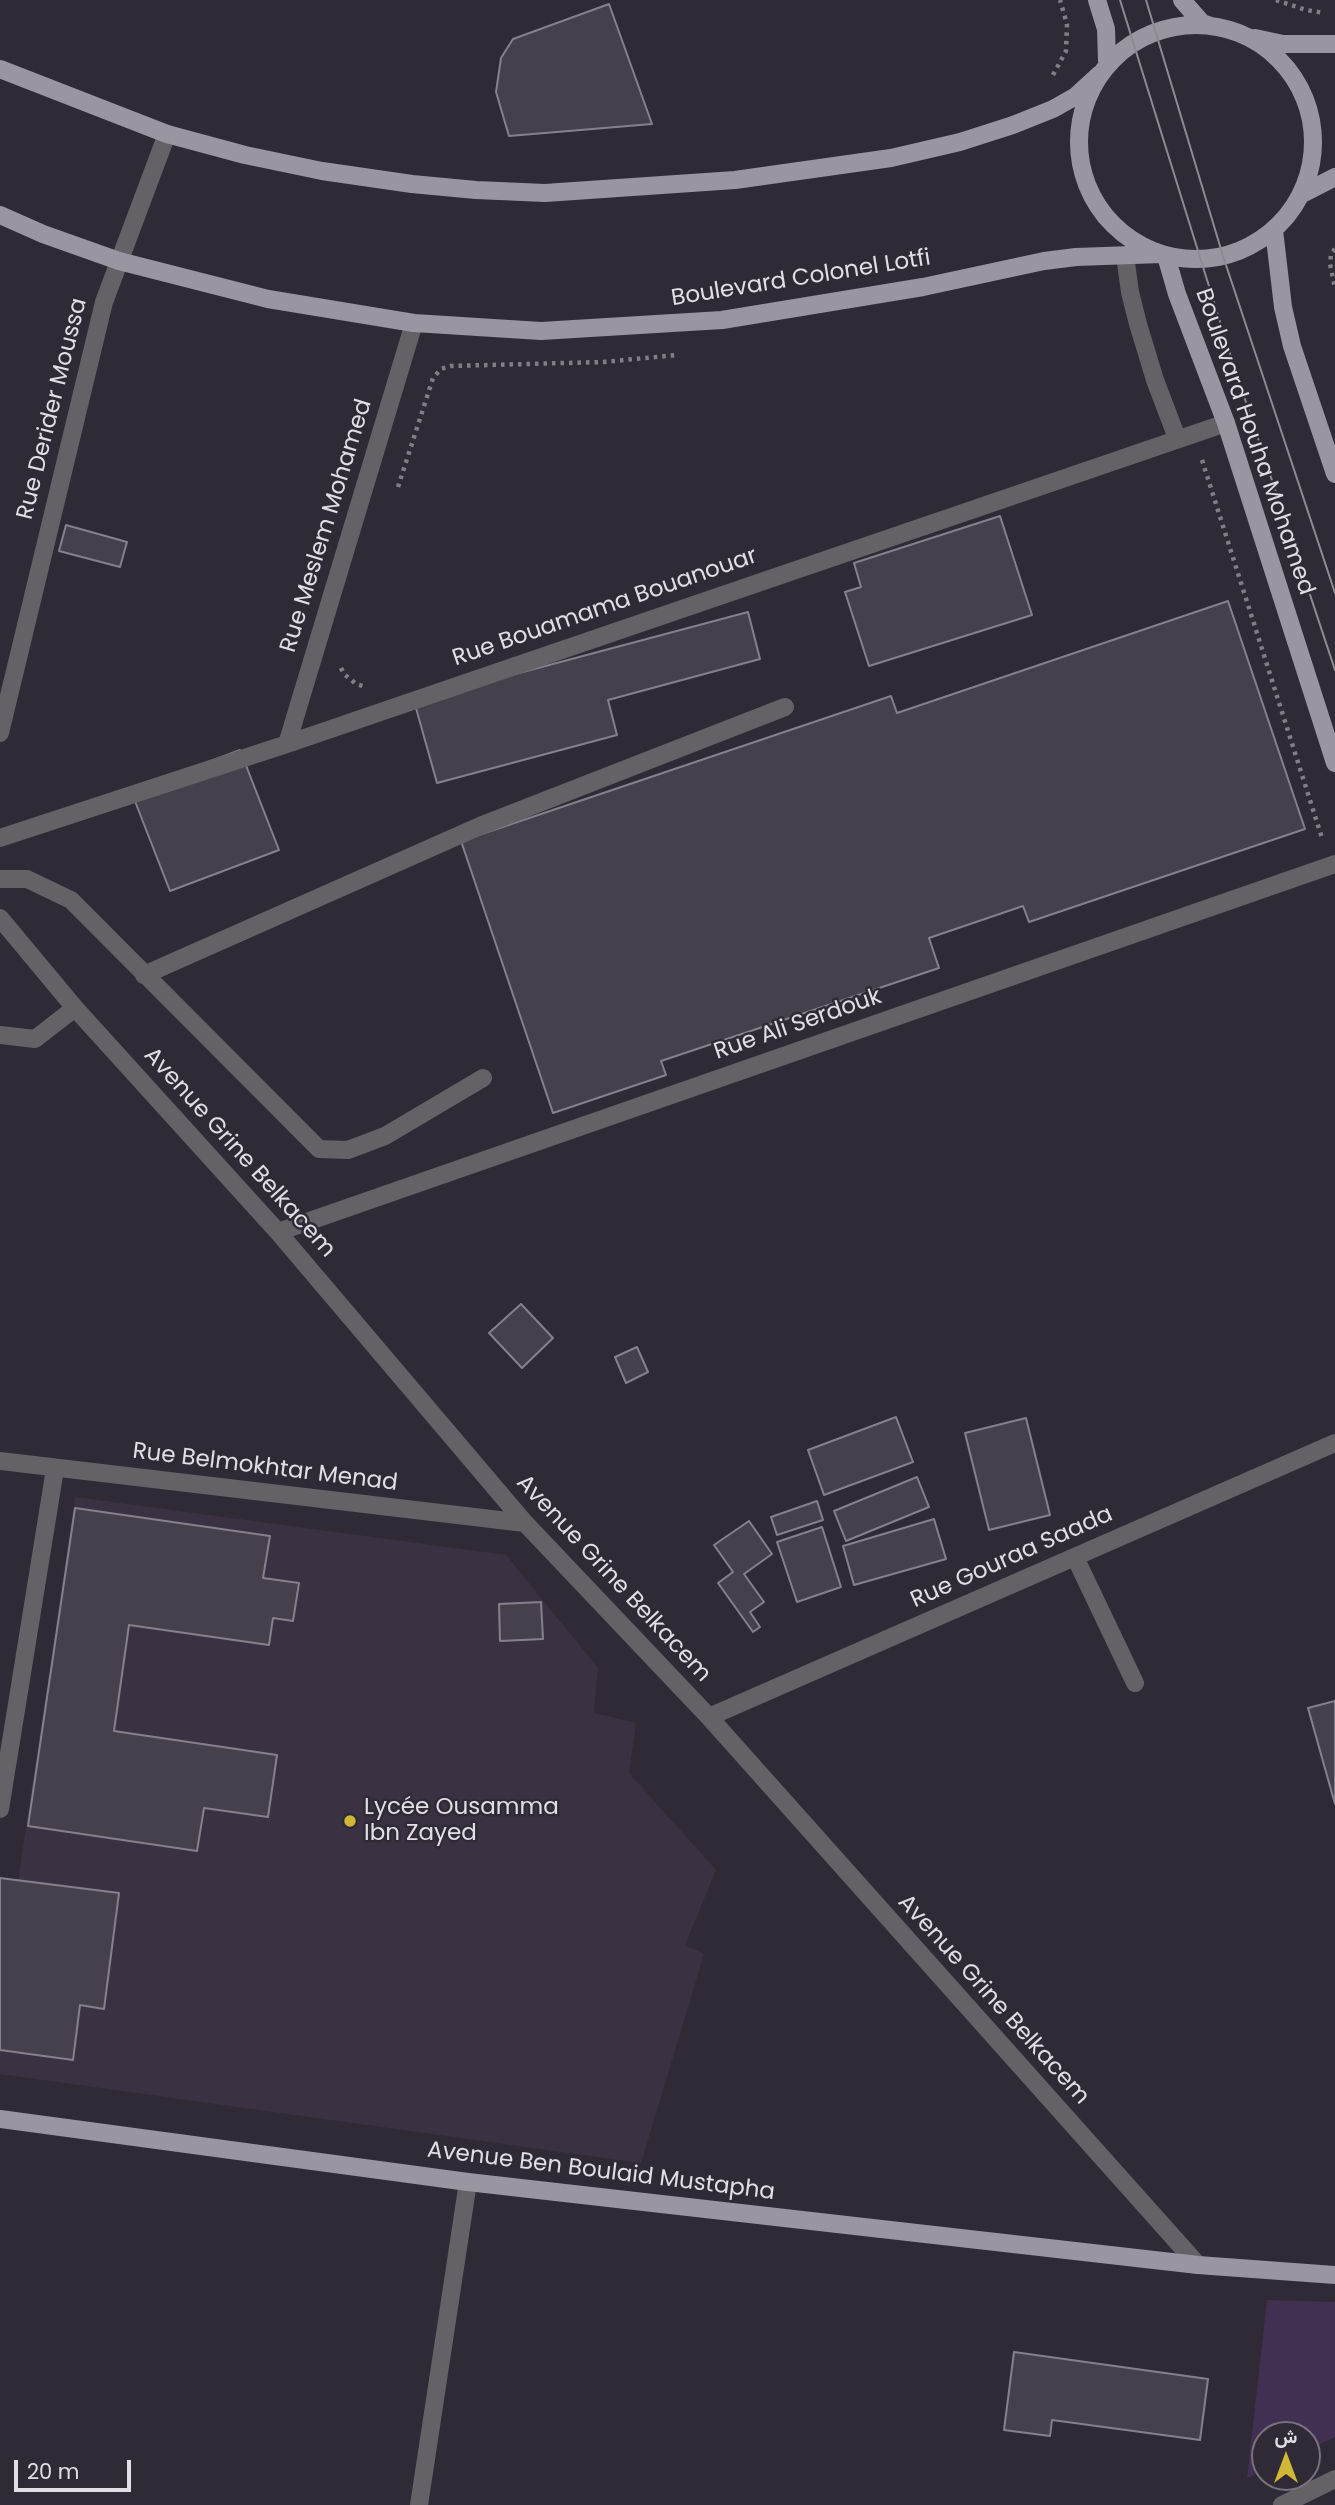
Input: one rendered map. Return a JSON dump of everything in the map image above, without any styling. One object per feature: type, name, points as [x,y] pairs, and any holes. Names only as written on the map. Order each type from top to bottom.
[{"type":"main road","points":[[1097,0],[1106,29],[1103,67],[1085,102],[1079,133],[1080,165],[1090,195],[1108,220],[1133,241],[1164,255],[1200,259],[1223,256],[1250,246],[1274,230],[1304,193],[1335,177]]},
{"type":"main road","points":[[1182,0],[1202,23],[1216,28],[1283,44],[1335,44]]},
{"type":"main road","points":[[0,69],[167,134],[245,155],[323,171],[412,184],[545,193],[635,189],[736,180],[891,158],[960,142],[1053,109],[1076,96],[1103,67],[1154,33],[1184,26],[1216,28],[1238,33],[1259,44],[1278,59],[1293,78],[1311,121],[1313,145],[1304,193]]},
{"type":"main road","name":"Boulevard Colonel Lotfi","points":[[0,215],[119,261],[268,299],[414,323],[541,331],[722,320],[896,292],[1044,261],[1076,257],[1164,255]]},
{"type":"main road","points":[[1274,230],[1283,307],[1292,345],[1335,474]]},
{"type":"main road","name":"Boulevard Houha Mohamed","points":[[1164,255],[1226,423],[1335,763]]},
{"type":"main road","name":"Avenue Ben Boulaid Mustapha","points":[[0,2119],[468,2182],[1198,2265],[1335,2275]]},
{"type":"street","name":"Rue Derider Moussa","points":[[0,733],[104,302],[167,134]]},
{"type":"street","points":[[1125,256],[1129,292],[1155,380],[1186,435]]},
{"type":"street","name":"Rue Meslem Mohamed","points":[[286,744],[414,323]]},
{"type":"street","name":"Rue Bouamama Bouanouar","points":[[0,838],[286,744],[1226,423]]},
{"type":"street","points":[[144,975],[480,826],[785,707]]},
{"type":"street","name":"Rue Ali Serdouk","points":[[278,1232],[1333,865]]},
{"type":"street","points":[[0,879],[27,879],[71,900],[319,1149],[348,1150],[385,1136],[483,1078]]},
{"type":"street","name":"Avenue Grine Belkacem","points":[[2,918],[75,1008],[278,1232],[525,1523],[709,1717],[1198,2265]]},
{"type":"street","points":[[0,1035],[35,1039],[75,1008]]},
{"type":"street","name":"Rue Gouraa Saada","points":[[709,1717],[1335,1443]]},
{"type":"street","name":"Rue Belmokhtar Menad","points":[[0,1461],[525,1523]]},
{"type":"street","points":[[0,1809],[55,1469]]},
{"type":"street","points":[[1075,1557],[1135,1683]]},
{"type":"street","points":[[419,2505],[468,2182]]},
{"type":"street","points":[[1282,2505],[1335,2479]]},
{"type":"path","points":[[1053,76],[1066,51],[1067,24],[1059,0]]},
{"type":"path","points":[[1276,0],[1306,10],[1335,14]]},
{"type":"path","points":[[1335,249],[1331,254],[1330,264],[1335,288]]},
{"type":"path","points":[[429,390],[433,378],[441,369],[451,366],[603,362]]},
{"type":"path","points":[[1186,435],[1333,865]]},
{"type":"shaded area","name":"Lycée Ousamma Ibn Zayed","points":[[75,1497],[506,1555],[598,1668],[594,1713],[636,1723],[629,1773],[716,1870],[685,1945],[704,1954],[641,2163],[0,2074],[0,2003]]},
{"type":"shaded area","points":[[1267,2300],[1335,2302],[1335,2437],[1321,2444],[1321,2421],[1253,2421]]},
{"type":"shaded area","points":[[1251,2442],[1251,2476],[1247,2478]]},
{"type":"building","points":[[609,4],[652,124],[509,136],[496,92],[501,58],[513,39]]},
{"type":"building","points":[[1000,516],[1032,615],[869,666],[845,592],[861,587],[854,563]]},
{"type":"building","points":[[66,525],[127,542],[120,567],[59,551]]},
{"type":"building","points":[[1228,601],[1305,829],[1029,922],[1023,906],[929,938],[939,968],[661,1061],[666,1075],[553,1113],[461,841],[891,696],[897,713]]},
{"type":"building","points":[[748,612],[760,659],[608,700],[617,735],[437,783],[414,701]]},
{"type":"building","points":[[240,750],[279,850],[170,891],[131,791]]},
{"type":"building","points":[[521,1304],[553,1338],[522,1368],[489,1333]]},
{"type":"building","points":[[637,1347],[648,1372],[626,1383],[615,1357]]},
{"type":"building","points":[[896,1417],[913,1462],[824,1495],[808,1450]]},
{"type":"building","points":[[1026,1418],[1050,1515],[989,1530],[965,1433]]},
{"type":"building","points":[[917,1477],[929,1507],[846,1541],[834,1511]]},
{"type":"building","points":[[817,1501],[823,1520],[777,1535],[771,1517]]},
{"type":"building","points":[[75,1508],[270,1536],[263,1578],[299,1583],[293,1621],[273,1618],[269,1645],[129,1625],[114,1731],[277,1755],[268,1817],[204,1808],[197,1851],[28,1826]]},
{"type":"building","points":[[934,1519],[946,1559],[854,1585],[843,1546]]},
{"type":"building","points":[[749,1521],[772,1554],[744,1574],[764,1602],[750,1612],[760,1627],[753,1632],[718,1583],[733,1572],[714,1545]]},
{"type":"building","points":[[822,1527],[841,1587],[797,1602],[777,1542]]},
{"type":"building","points":[[541,1602],[543,1639],[500,1641],[499,1604]]},
{"type":"building","points":[[1335,1701],[1335,1804],[1308,1708]]},
{"type":"building","points":[[0,1878],[119,1893],[104,2009],[80,2005],[73,2060],[0,2050]]},
{"type":"building","points":[[1014,2352],[1208,2379],[1200,2440],[1052,2420],[1050,2436],[1004,2430]]},
{"type":"tram line","points":[[1120,0],[1231,357],[1335,670]]},
{"type":"tram line","points":[[1146,0],[1223,256],[1335,593]]},
{"type":"place","name":"Lycée Ousamma Ibn Zayed","points":[[350,1821]]}]
